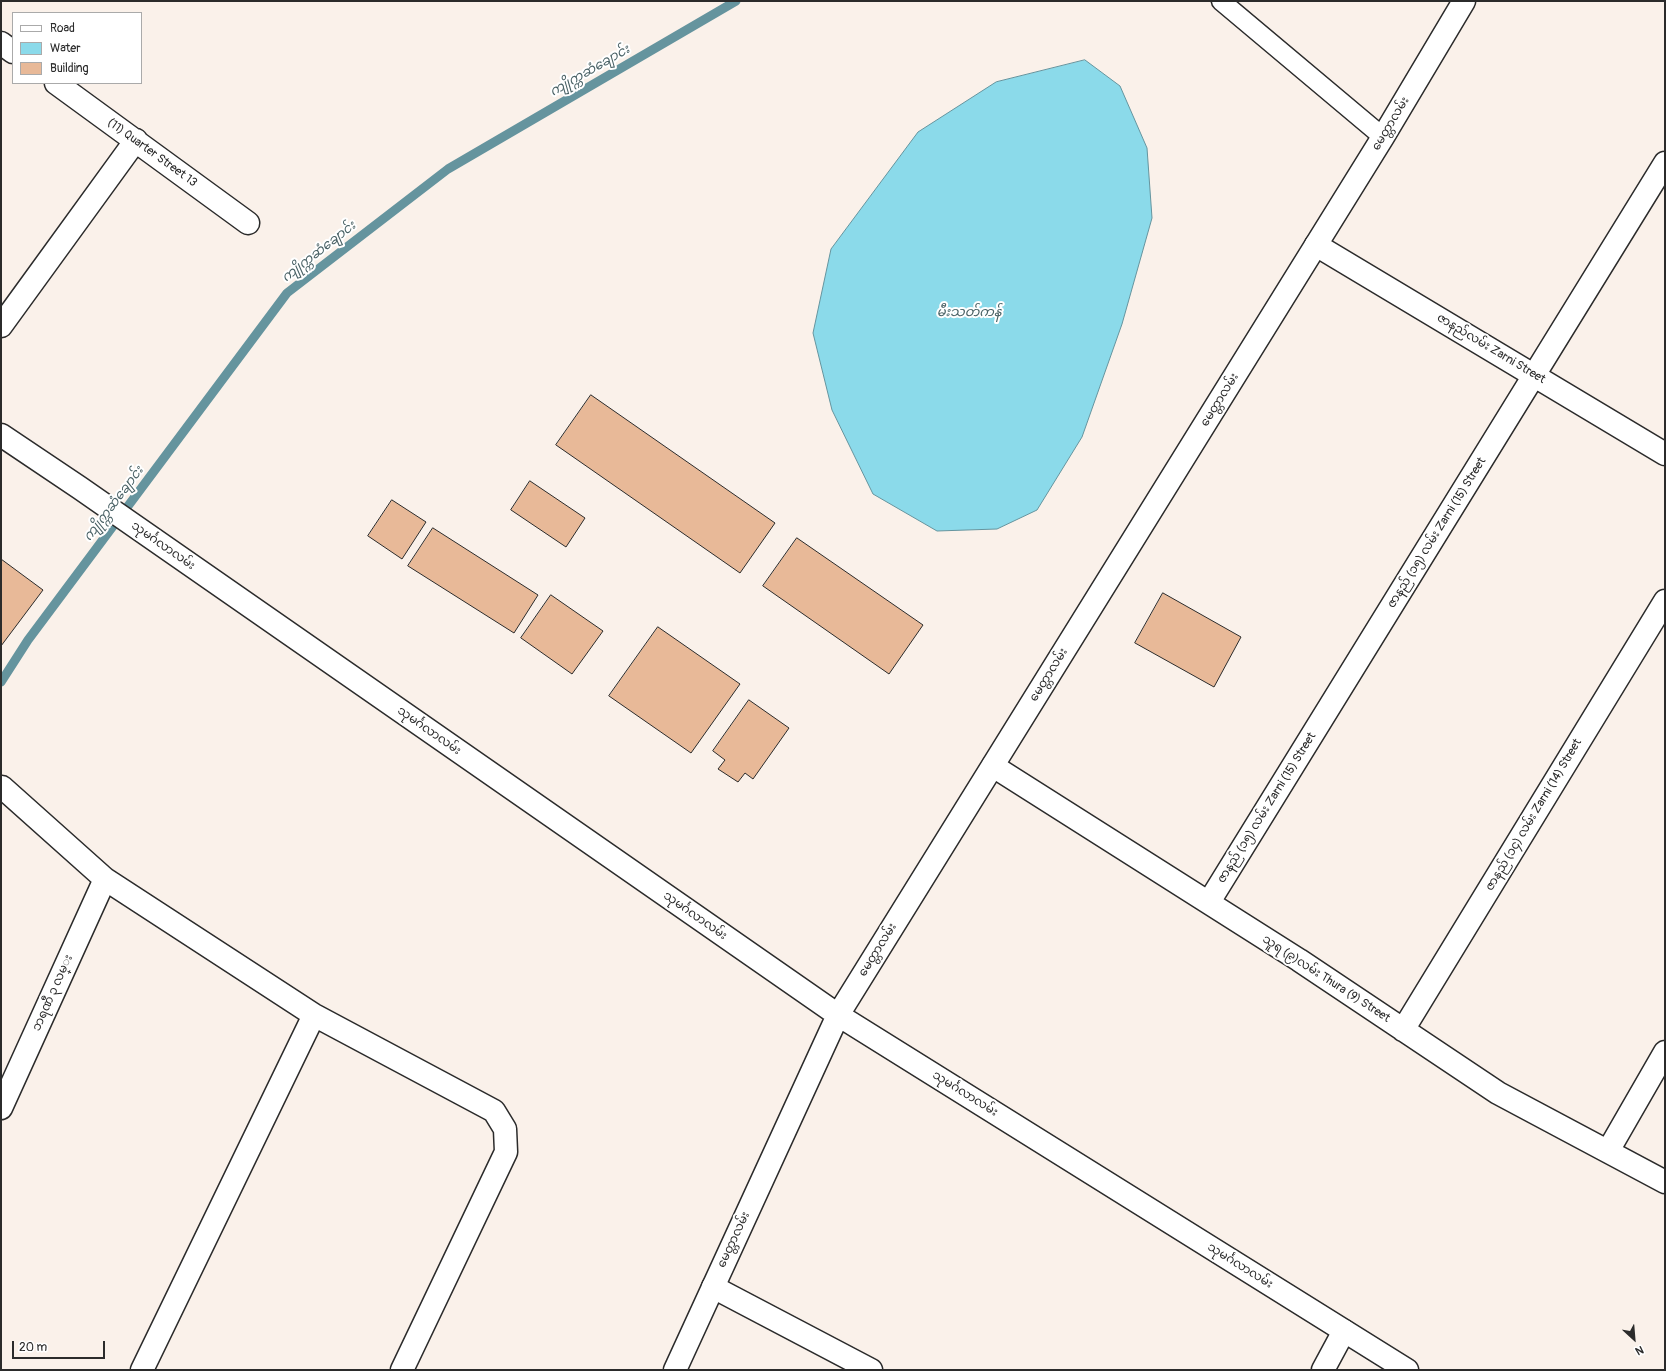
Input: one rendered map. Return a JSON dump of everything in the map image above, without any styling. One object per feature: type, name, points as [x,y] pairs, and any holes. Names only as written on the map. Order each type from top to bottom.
[{"type":"street","name":"မေတ္တာလမ်း","points":[[675,1370],[838,1015],[1384,137],[1464,1]]},
{"type":"street","points":[[1,43],[12,51]]},
{"type":"street","name":"(11) Quarter Street 13","points":[[57,84],[248,222]]},
{"type":"street","points":[[1,326],[136,140]]},
{"type":"street","name":"ဇာနည် (၁၅) လမ်း Zarni (15) Street","points":[[1209,902],[1665,163]]},
{"type":"street","name":"ဇာနည်လမ်း Zarni Street","points":[[1316,245],[1665,454]]},
{"type":"street","name":"သုမင်္ဂလာလမ်း","points":[[1,435],[80,488],[838,1015],[1407,1370]]},
{"type":"street","name":"ဇာနည် (၁၄) လမ်း Zarni (14) Street","points":[[1403,1030],[1665,601]]},
{"type":"street","name":"သူရ (၉)လမ်း Thura (9) Street","points":[[993,766],[1209,902],[1498,1093],[1665,1182]]},
{"type":"street","points":[[2,787],[104,879],[314,1015],[494,1111],[504,1129],[506,1152],[402,1370]]},
{"type":"street","name":"ဘရဏီ ၃ လမ္း","points":[[1,1108],[104,879]]},
{"type":"street","points":[[142,1370],[314,1015]]},
{"type":"street","points":[[1608,1151],[1665,1052]]},
{"type":"street","points":[[713,1287],[871,1370]]},
{"type":"street","points":[[1323,1370],[1344,1331]]},
{"type":"lane","points":[[1221,1],[1384,137]]},
{"type":"water","name":"မီးသတ်ကန်","points":[[1085,60],[1120,86],[1147,148],[1152,218],[1122,324],[1082,437],[1037,510],[997,529],[937,531],[873,494],[832,410],[813,333],[831,249],[918,132],[996,82]]},
{"type":"building","points":[[591,395],[775,523],[740,573],[556,445]]},
{"type":"building","points":[[530,481],[585,518],[566,547],[511,510]]},
{"type":"building","points":[[392,500],[426,522],[402,559],[368,536]]},
{"type":"building","points":[[433,528],[538,595],[514,633],[408,566]]},
{"type":"building","points":[[797,538],[923,625],[889,674],[763,586]]},
{"type":"building","points":[[1,559],[43,590],[1,646]]},
{"type":"building","points":[[1163,593],[1241,637],[1214,687],[1135,643]]},
{"type":"building","points":[[551,595],[603,631],[572,674],[521,638]]},
{"type":"building","points":[[658,627],[740,684],[691,753],[609,696]]},
{"type":"building","points":[[749,700],[789,728],[753,779],[745,773],[738,782],[718,769],[725,760],[713,751]]},
{"type":"waterway","name":"ကျိုက္ကဆံချောင်း","points":[[1,682],[28,640],[287,293],[448,169],[736,1]]}]
